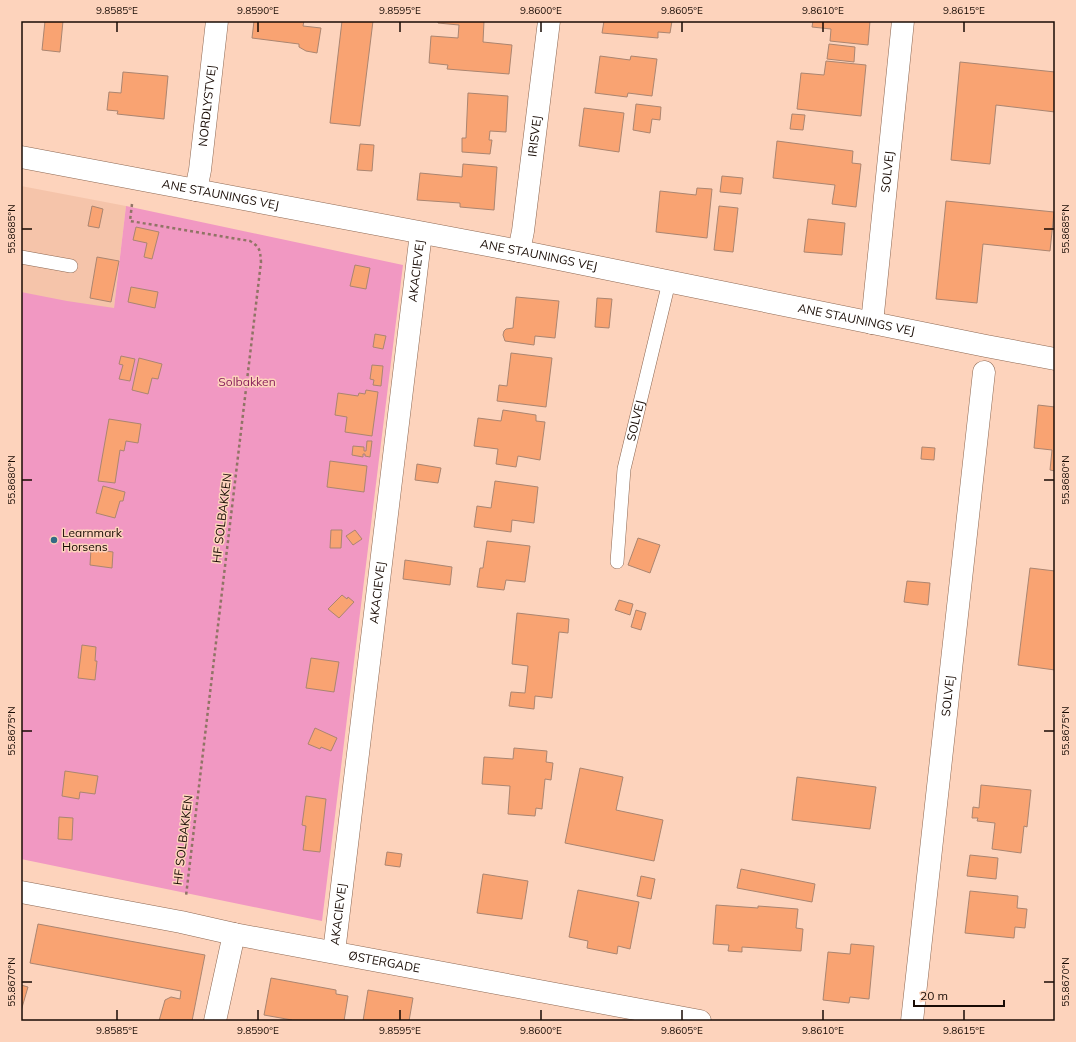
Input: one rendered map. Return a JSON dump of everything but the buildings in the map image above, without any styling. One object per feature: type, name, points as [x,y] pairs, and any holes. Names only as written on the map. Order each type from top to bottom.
[{"type":"street","name":"NORDLYSTVEJ","points":[[196,190],[200,170],[217,21]]},
{"type":"street","name":"IRISVEJ","points":[[520,251],[549,21]]},
{"type":"street","name":"SOLVEJ","points":[[872,323],[903,21]]},
{"type":"street","name":"ANE STAUNINGS VEJ","points":[[21,157],[520,251],[979,345],[1055,359]]},
{"type":"street","name":"AKACIEVEJ","points":[[334,952],[421,233]]},
{"type":"street","name":"SOLVEJ","points":[[912,1021],[984,372]]},
{"type":"street","name":"ØSTERGADE","points":[[21,892],[334,952],[630,1014],[700,1021]]},
{"type":"street","points":[[215,1021],[234,934]]},
{"type":"lane","points":[[21,257],[71,266]]},
{"type":"lane","name":"SOLVEJ","points":[[617,562],[624,469],[669,282]]},
{"type":"path","name":"HF SOLBAKKEN","points":[[130,221],[250,241],[257,246],[260,252],[261,262],[186,895],[181,922]]},
{"type":"shaded area","name":"Learnmark Horsens","points":[[21,186],[126,206],[114,308],[21,859]]},
{"type":"green space","name":"Solbakken","points":[[126,206],[403,265],[322,921],[21,859],[21,292],[114,308]]},
{"type":"place","name":"Learnmark Horsens","points":[[54,540]]}]
